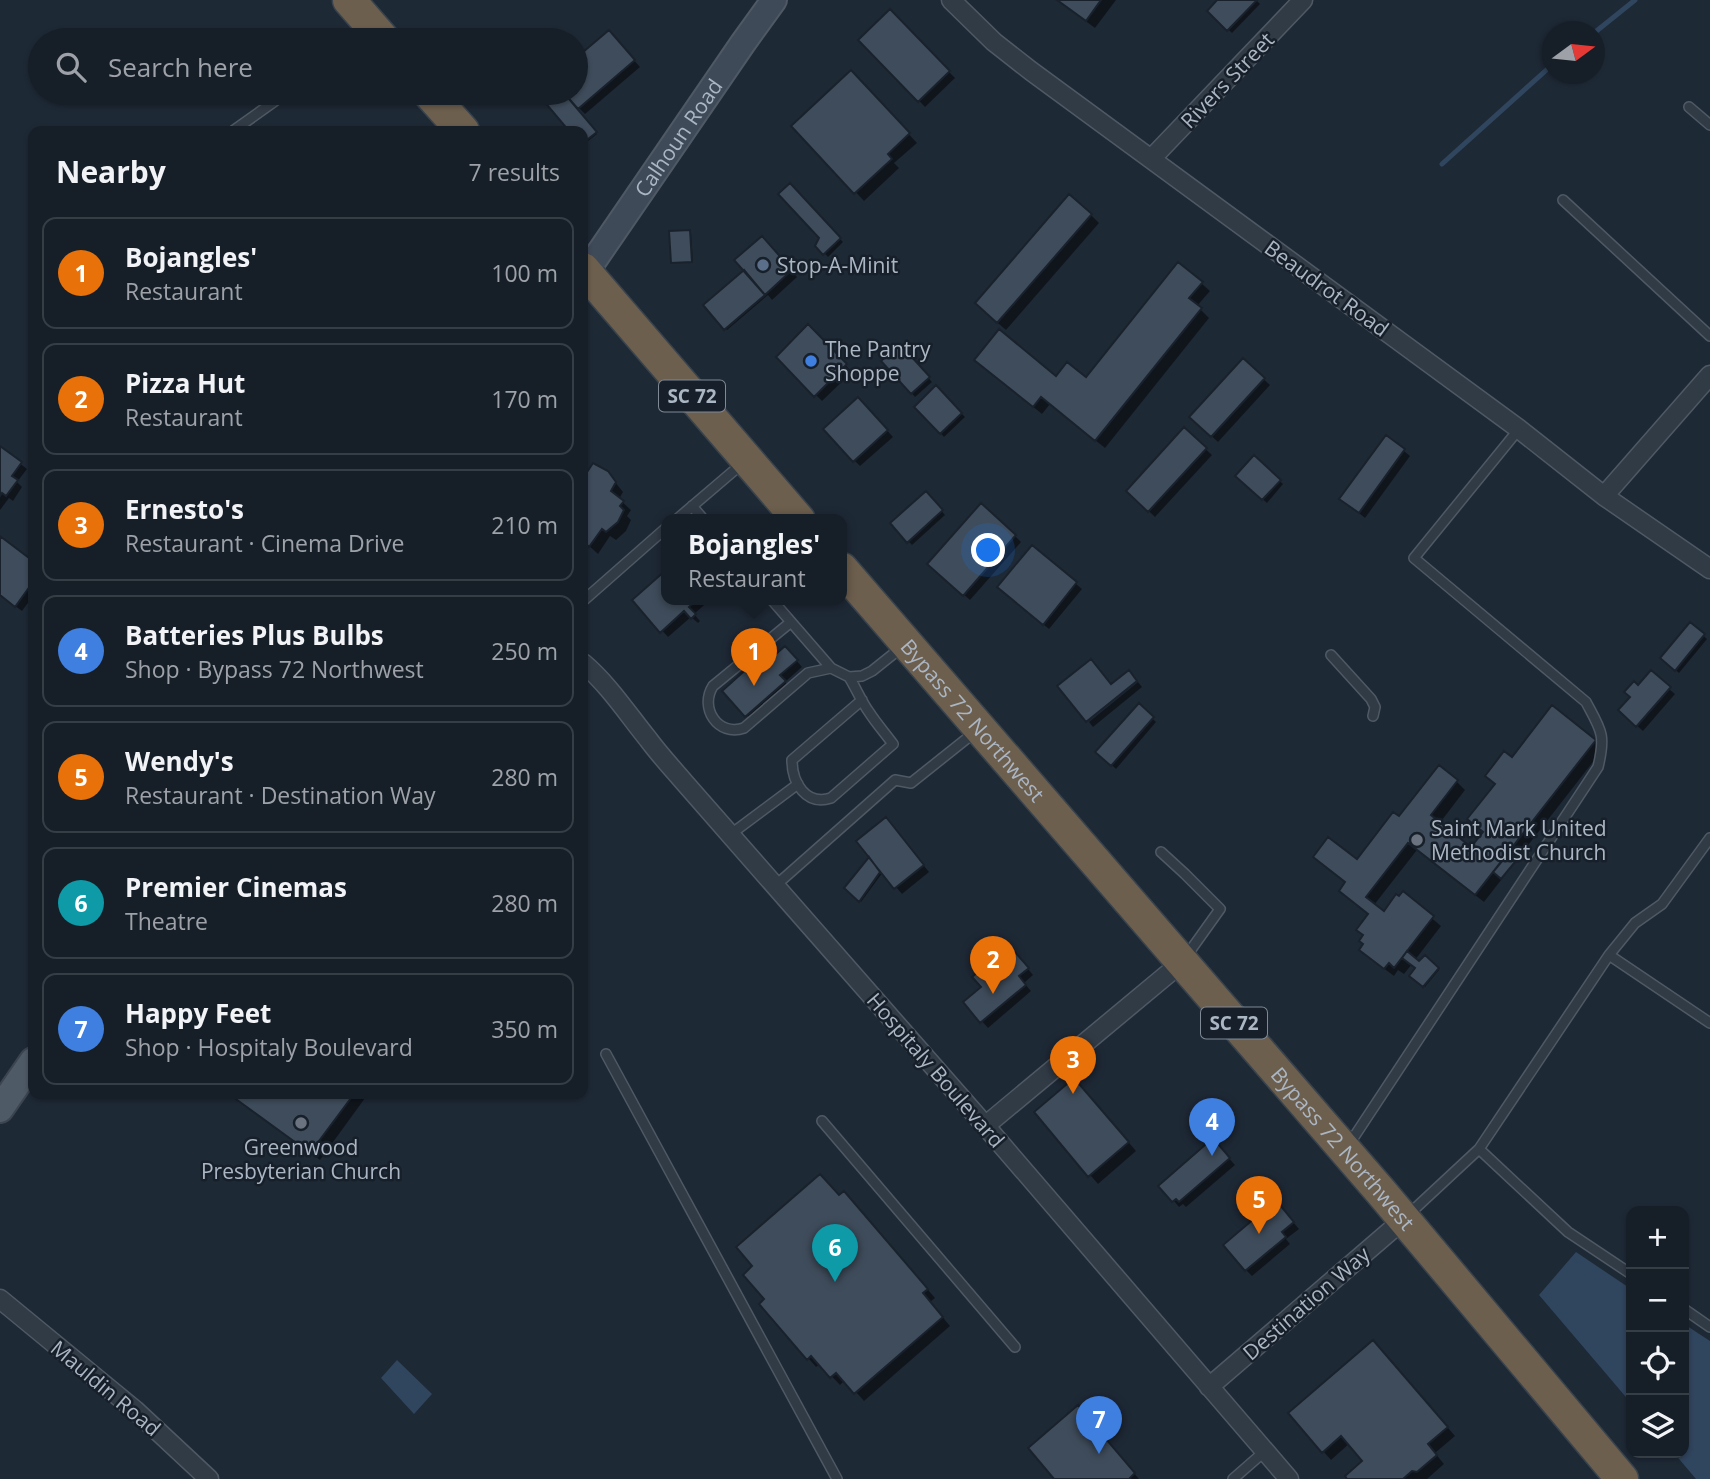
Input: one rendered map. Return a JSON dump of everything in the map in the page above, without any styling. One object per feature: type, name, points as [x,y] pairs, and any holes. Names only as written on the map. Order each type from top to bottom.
[{"type":"highway","points":[[349,0],[370,28]]},
{"type":"highway","points":[[440,105],[459,126]]},
{"type":"highway","name":"SC 72","points":[[588,278],[794,514]]},
{"type":"highway","name":"Bypass 72 Northwest","points":[[847,575],[1345,1151],[1622,1479]]},
{"type":"main road","name":"Calhoun Road","points":[[588,267],[774,0]]},
{"type":"main road","points":[[0,1109],[28,1068]]},
{"type":"street","name":"Beaudrot Road","points":[[951,0],[994,42],[1031,71],[1519,429],[1604,496],[1710,569]]},
{"type":"street","name":"Rivers Street","points":[[1151,159],[1303,0]]},
{"type":"street","points":[[1604,496],[1710,375]]},
{"type":"street","name":"Hospitaly Boulevard","points":[[588,667],[1289,1479]]},
{"type":"street","points":[[985,1126],[1181,963]]},
{"type":"street","name":"Destination Way","points":[[1209,1387],[1404,1220]]},
{"type":"street","name":"Mauldin Road","points":[[0,1299],[135,1410],[209,1479]]},
{"type":"lane","points":[[240,126],[269,105]]},
{"type":"lane","points":[[1689,107],[1710,125]]},
{"type":"lane","points":[[1563,200],[1710,336]]},
{"type":"lane","points":[[1345,1151],[1598,767],[1603,746],[1599,725],[1586,702],[1414,558],[1519,429]]},
{"type":"lane","points":[[683,514],[747,459]]},
{"type":"lane","points":[[692,506],[699,514]]},
{"type":"lane","points":[[588,597],[661,533]]},
{"type":"lane","points":[[776,605],[831,668],[849,677],[862,676],[872,671],[906,644]]},
{"type":"lane","points":[[791,622],[713,686],[707,700],[712,717],[726,729],[736,731],[744,728],[808,673],[831,668]]},
{"type":"lane","points":[[1331,655],[1374,703],[1373,716]]},
{"type":"lane","points":[[849,677],[862,700],[867,710],[893,744],[831,798],[816,800],[808,796],[792,771],[792,760],[862,700]]},
{"type":"lane","points":[[775,886],[895,780],[911,783],[979,729]]},
{"type":"lane","points":[[731,834],[798,784]]},
{"type":"lane","points":[[1404,1220],[1479,1149],[1609,955],[1635,923],[1662,904],[1710,838]]},
{"type":"lane","points":[[1161,852],[1220,909],[1181,963]]},
{"type":"lane","points":[[1609,955],[1710,1023]]},
{"type":"lane","points":[[606,1054],[837,1479]]},
{"type":"lane","points":[[822,1121],[1015,1347]]},
{"type":"lane","points":[[1479,1149],[1568,1231],[1626,1271]]},
{"type":"lane","points":[[1689,1312],[1710,1327]]},
{"type":"lane","points":[[1233,1479],[1265,1451]]},
{"type":"water","points":[[1576,1252],[1626,1286],[1626,1397],[1539,1295]]},
{"type":"water","points":[[1689,1327],[1710,1341],[1710,1479],[1696,1479],[1678,1458],[1689,1458]]},
{"type":"water","points":[[397,1360],[432,1394],[414,1414],[381,1378]]},
{"type":"building","points":[[1057,0],[1101,0],[1086,21]]},
{"type":"building","points":[[1217,0],[1257,0],[1227,31],[1207,11]]},
{"type":"building","points":[[890,9],[950,71],[918,102],[858,40]]},
{"type":"building","points":[[609,30],[635,60],[588,100],[588,48]]},
{"type":"building","points":[[851,70],[910,133],[888,154],[892,159],[854,194],[791,126]]},
{"type":"building","points":[[547,105],[574,105],[597,132],[588,139],[588,126],[565,126]]},
{"type":"building","points":[[790,183],[841,238],[823,255],[815,246],[819,238],[778,194]]},
{"type":"building","points":[[1069,194],[1092,214],[997,323],[975,303]]},
{"type":"building","points":[[690,230],[692,262],[671,263],[669,231]]},
{"type":"building","name":"Stop-A-Minit","points":[[762,236],[792,270],[765,295],[734,260]]},
{"type":"building","points":[[1178,262],[1203,282],[1189,298],[1202,308],[1095,441],[1041,397],[1033,407],[974,360],[999,329],[1056,376],[1067,362],[1086,377]]},
{"type":"building","points":[[744,270],[765,295],[724,330],[703,305]]},
{"type":"building","name":"The Pantry Shoppe","points":[[808,324],[847,364],[814,397],[776,357]]},
{"type":"building","points":[[900,344],[930,377],[911,394],[881,361]]},
{"type":"building","points":[[1243,358],[1265,378],[1211,437],[1189,417]]},
{"type":"building","points":[[936,385],[962,413],[940,434],[914,407]]},
{"type":"building","points":[[858,397],[888,430],[853,462],[823,429]]},
{"type":"building","points":[[1184,427],[1207,448],[1148,512],[1126,491]]},
{"type":"building","points":[[1386,435],[1405,449],[1359,513],[1339,499]]},
{"type":"building","points":[[0,446],[22,462],[12,476],[18,480],[6,496],[2,493],[0,496]]},
{"type":"building","points":[[1254,455],[1281,480],[1262,500],[1235,476]]},
{"type":"building","points":[[593,463],[608,471],[616,482],[611,491],[624,501],[620,506],[624,510],[618,522],[606,532],[602,529],[589,547],[588,546],[588,470]]},
{"type":"building","points":[[926,491],[943,510],[907,543],[890,523]]},
{"type":"building","points":[[981,503],[1016,535],[963,596],[927,564]]},
{"type":"building","points":[[0,536],[28,557],[28,589],[15,607],[0,595]]},
{"type":"building","points":[[1032,545],[1077,582],[1043,625],[997,587]]},
{"type":"building","points":[[661,574],[661,605],[691,605],[689,607],[696,614],[691,619],[684,611],[660,633],[632,600]]},
{"type":"building","points":[[1690,622],[1705,634],[1675,671],[1660,658]]},
{"type":"building","points":[[785,646],[798,660],[780,675],[786,681],[745,717],[722,691],[761,656],[767,662]]},
{"type":"building","points":[[1091,659],[1111,684],[1129,670],[1137,681],[1086,722],[1057,686]]},
{"type":"building","points":[[1651,670],[1671,687],[1636,727],[1618,710],[1630,697],[1624,692],[1634,681],[1638,685]]},
{"type":"building","points":[[1139,703],[1154,717],[1111,766],[1095,752]]},
{"type":"building","name":"Saint Mark United Methodist Church","points":[[1552,705],[1596,740],[1475,895],[1408,843],[1366,897],[1384,911],[1396,894],[1399,896],[1403,891],[1434,916],[1394,968],[1389,963],[1384,969],[1359,950],[1363,944],[1359,941],[1363,935],[1356,930],[1368,914],[1339,891],[1345,882],[1313,857],[1328,837],[1357,859],[1393,812],[1399,816],[1439,765],[1458,780],[1431,815],[1471,847],[1483,832],[1467,819],[1495,784],[1485,776],[1504,751],[1512,757]]},
{"type":"building","points":[[886,817],[924,865],[894,889],[856,841]]},
{"type":"building","points":[[1512,849],[1520,856],[1501,879],[1493,872]]},
{"type":"building","points":[[869,857],[880,872],[859,902],[844,888]]},
{"type":"building","points":[[1014,951],[1029,968],[1019,976],[1026,985],[980,1023],[963,1002],[981,987],[972,977],[978,972],[973,967],[982,959],[992,970]]},
{"type":"building","points":[[1407,951],[1419,961],[1425,955],[1439,968],[1423,987],[1409,976],[1415,968],[1402,958]]},
{"type":"building","points":[[1074,1078],[1129,1142],[1088,1177],[1034,1112]]},
{"type":"building","name":"Greenwood Presbyterian Church","points":[[236,1099],[350,1099],[310,1153]]},
{"type":"building","points":[[1213,1138],[1230,1158],[1179,1202],[1176,1199],[1172,1202],[1158,1186]]},
{"type":"building","points":[[820,1174],[839,1195],[844,1191],[928,1289],[923,1293],[943,1317],[854,1394],[836,1373],[830,1378],[811,1356],[807,1360],[759,1304],[764,1299],[743,1275],[752,1266],[736,1247]]},
{"type":"building","points":[[1276,1200],[1294,1222],[1282,1232],[1286,1237],[1245,1271],[1223,1245]]},
{"type":"building","points":[[1373,1340],[1448,1427],[1428,1444],[1437,1455],[1417,1472],[1412,1471],[1403,1479],[1347,1479],[1345,1476],[1362,1461],[1341,1436],[1322,1453],[1288,1413]]},
{"type":"building","points":[[1078,1405],[1087,1415],[1092,1411],[1105,1425],[1100,1432],[1135,1473],[1129,1479],[1054,1479],[1028,1448]]},
{"type":"waterway","points":[[1605,24],[1635,0]]},
{"type":"waterway","points":[[1442,164],[1542,74]]},
{"type":"place","name":"Stop-A-Minit","points":[[763,265]]},
{"type":"place","name":"The Pantry Shoppe","points":[[811,361]]},
{"type":"place","name":"Bojangles'","points":[[754,686]]},
{"type":"place","name":"Saint Mark United Methodist Church","points":[[1417,840]]},
{"type":"place","name":"Pizza Hut","points":[[993,994]]},
{"type":"place","name":"Ernesto's","points":[[1073,1094]]},
{"type":"place","name":"Greenwood Presbyterian Church","points":[[301,1123]]},
{"type":"place","name":"Batteries Plus Bulbs","points":[[1212,1156]]},
{"type":"place","name":"Wendy's","points":[[1259,1234]]},
{"type":"place","name":"Premier Cinemas","points":[[835,1282]]},
{"type":"place","name":"Happy Feet","points":[[1099,1454]]}]
